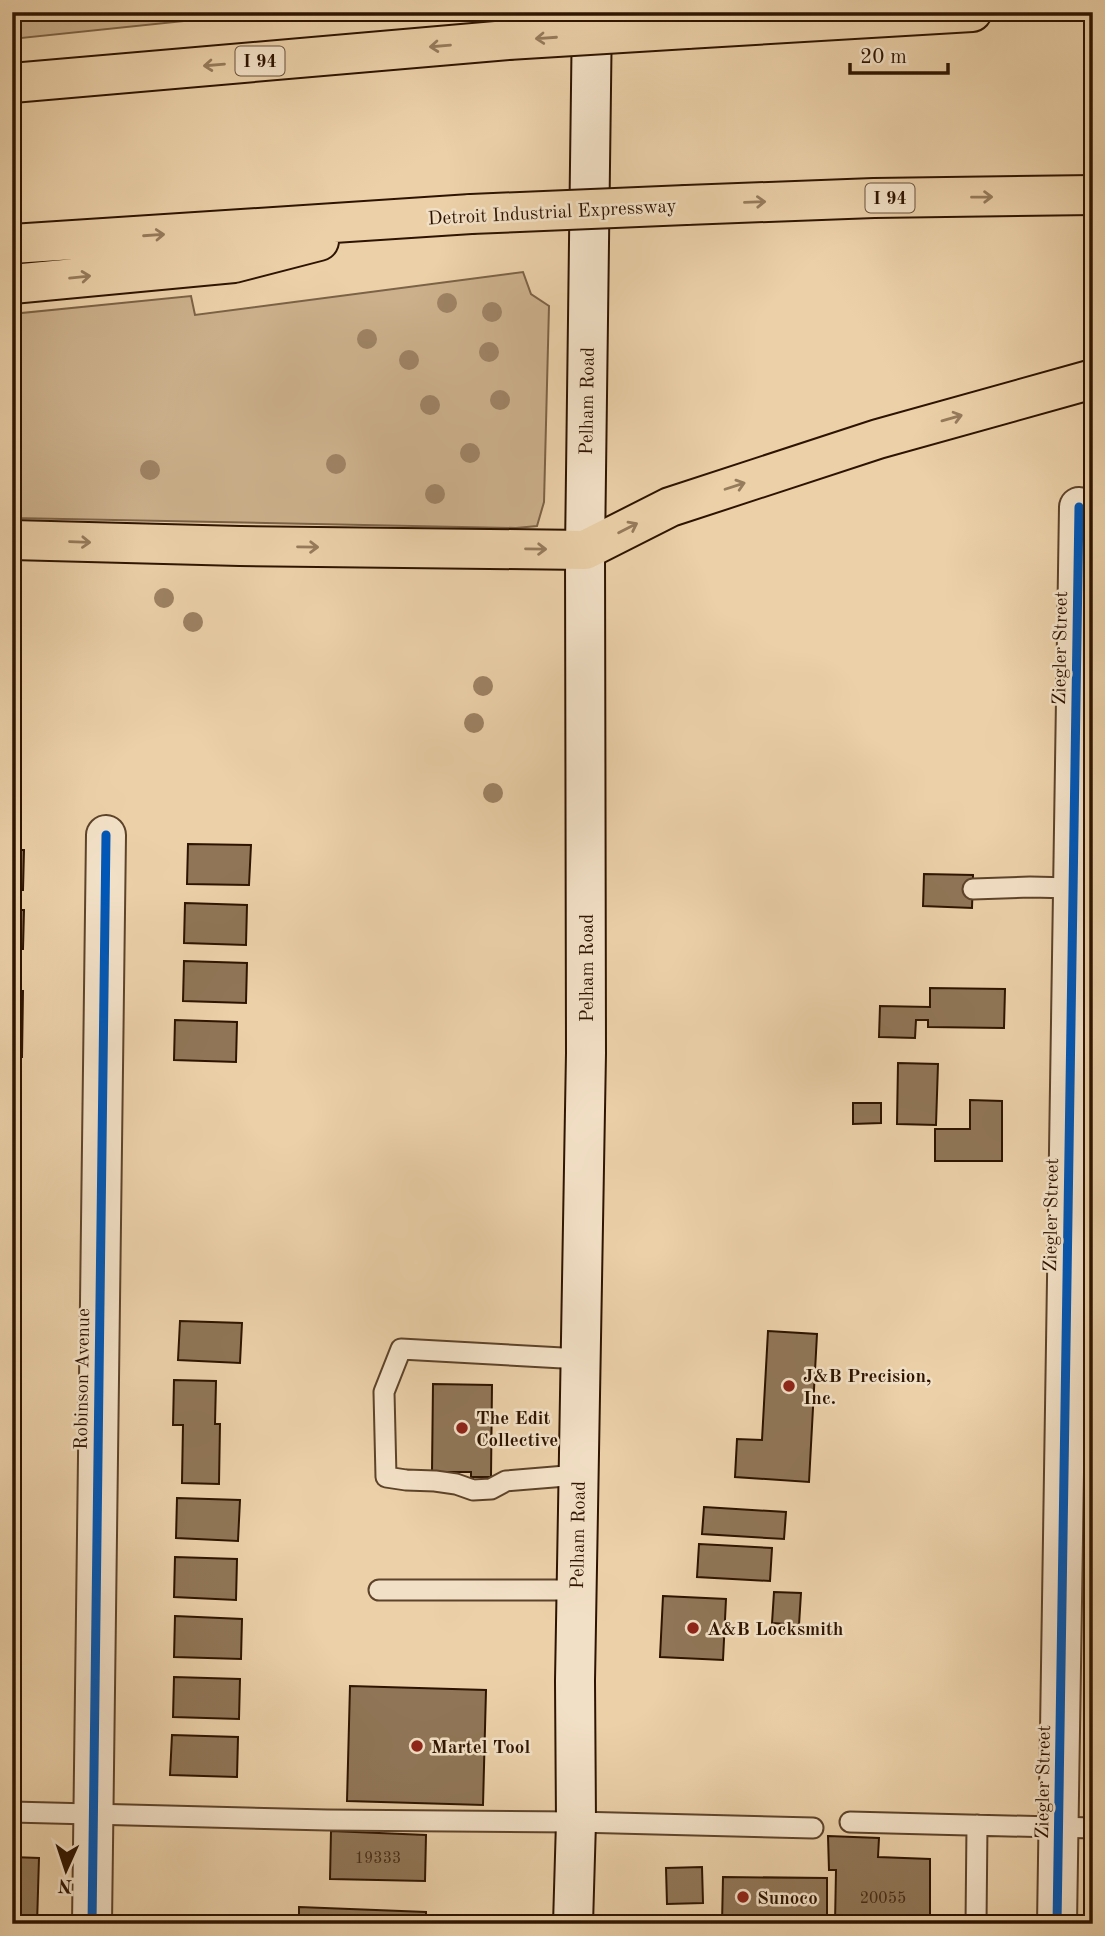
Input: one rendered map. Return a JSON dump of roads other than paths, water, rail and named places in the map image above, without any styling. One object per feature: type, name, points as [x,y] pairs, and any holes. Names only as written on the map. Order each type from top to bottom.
[{"type":"highway","name":"I 94","points":[[12,83],[508,40],[972,12]]},
{"type":"highway","name":"Detroit Industrial Expressway","points":[[12,244],[471,214],[874,198],[1093,195]]},
{"type":"highway","points":[[12,284],[234,262],[412,218]]},
{"type":"highway","points":[[12,540],[585,550],[670,507],[878,439],[1093,379]]},
{"type":"street","name":"Pelham Road","points":[[573,1924],[586,1053],[585,550],[592,12]]},
{"type":"street","name":"Ziegler Street","points":[[1057,1924],[1076,1827],[1073,888],[1083,820],[1079,507]]},
{"type":"street","name":"Robinson Avenue","points":[[92,1924],[106,835]]},
{"type":"lane","points":[[973,889],[1073,888]]},
{"type":"lane","points":[[578,1475],[506,1481],[491,1489],[473,1490],[456,1483],[386,1477],[384,1392],[401,1349],[581,1359]]},
{"type":"lane","points":[[379,1590],[576,1590]]},
{"type":"lane","points":[[12,1812],[813,1828]]},
{"type":"lane","points":[[850,1822],[1076,1827]]},
{"type":"lane","points":[[976,1924],[977,1825]]},
{"type":"place","name":"J&B Precision, Inc.","points":[[789,1386]]},
{"type":"place","name":"The Edit Collective","points":[[462,1428]]},
{"type":"place","name":"A&B Locksmith","points":[[693,1628]]},
{"type":"place","name":"Martel Tool","points":[[417,1746]]},
{"type":"place","name":"Sunoco","points":[[743,1897]]}]
